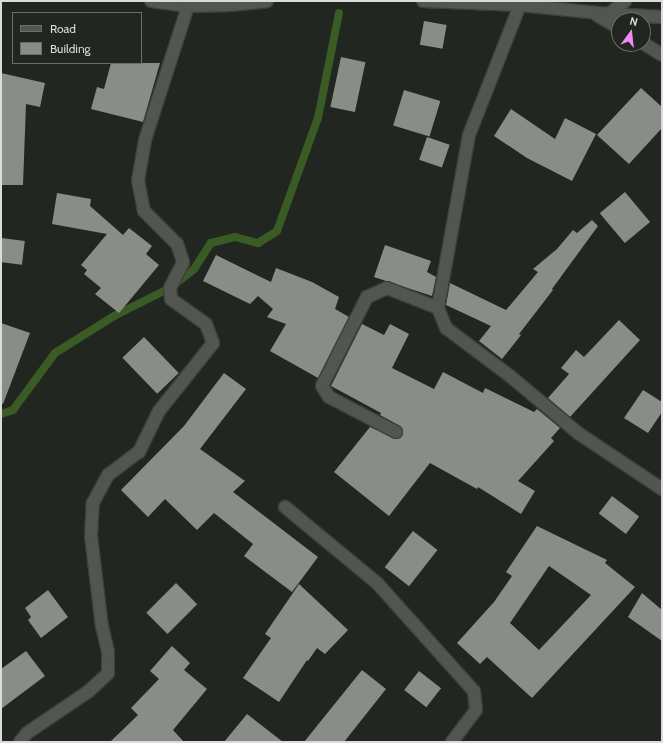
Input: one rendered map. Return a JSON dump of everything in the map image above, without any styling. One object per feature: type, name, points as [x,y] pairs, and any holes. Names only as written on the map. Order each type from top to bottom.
[{"type":"street","points":[[151,1],[188,6],[231,5],[267,1]]},
{"type":"street","points":[[422,1],[520,5],[609,14],[662,17]]},
{"type":"street","points":[[609,14],[625,1]]},
{"type":"street","points":[[520,5],[469,135],[438,308],[446,328],[510,376],[578,433],[662,489]]},
{"type":"street","points":[[20,742],[27,733],[89,691],[108,673],[108,652],[102,627],[91,536],[93,504],[108,475],[139,452],[159,411],[213,343],[206,324],[171,299],[170,288],[183,262],[177,244],[144,212],[138,181],[145,140],[188,6]]},
{"type":"street","points":[[592,12],[611,23]]},
{"type":"street","points":[[651,48],[662,55]]},
{"type":"street","points":[[396,432],[329,397],[322,386],[367,297],[387,288],[438,308]]},
{"type":"street","points":[[285,507],[377,582],[474,691],[476,710],[452,742]]},
{"type":"building","points":[[424,21],[447,25],[442,49],[420,45]]},
{"type":"building","points":[[341,57],[365,62],[355,112],[330,107]]},
{"type":"building","points":[[160,63],[143,122],[91,109],[97,87],[104,89],[111,64]]},
{"type":"building","points":[[1,73],[45,83],[40,107],[26,104],[23,185],[1,185]]},
{"type":"building","points":[[641,88],[662,107],[662,128],[629,164],[597,135]]},
{"type":"building","points":[[404,90],[440,101],[430,136],[393,125]]},
{"type":"building","points":[[511,109],[555,139],[565,118],[596,134],[572,181],[527,158],[494,136]]},
{"type":"building","points":[[427,137],[450,145],[442,168],[419,160]]},
{"type":"building","points":[[625,192],[650,222],[625,243],[600,213]]},
{"type":"building","points":[[57,193],[91,199],[90,206],[123,235],[129,228],[152,246],[146,254],[159,265],[119,313],[95,294],[101,288],[84,274],[87,270],[81,265],[107,234],[52,224]]},
{"type":"building","points":[[592,220],[598,226],[552,289],[553,290],[519,334],[521,335],[502,359],[479,341],[491,326],[446,305],[450,283],[506,310],[538,272],[533,269],[557,249],[573,230],[577,233]]},
{"type":"building","points":[[1,238],[25,241],[22,265],[1,262]]},
{"type":"building","points":[[385,245],[431,261],[427,272],[436,277],[432,296],[374,277]]},
{"type":"building","points":[[216,255],[271,282],[276,268],[312,282],[339,297],[335,309],[349,317],[318,378],[270,351],[286,324],[267,317],[273,309],[258,296],[250,304],[203,281]]},
{"type":"building","points":[[619,320],[640,340],[570,417],[548,398],[569,374],[561,368],[576,350],[584,357]]},
{"type":"building","points":[[1,323],[30,333],[3,404],[1,403]]},
{"type":"building","points":[[362,324],[384,335],[390,324],[409,334],[392,368],[434,389],[443,372],[483,393],[485,388],[534,412],[537,409],[560,428],[551,438],[554,441],[518,481],[535,491],[521,514],[478,487],[477,489],[430,463],[389,516],[334,472],[370,427],[396,439],[400,438],[403,432],[400,426],[380,415],[381,413],[331,386]]},
{"type":"building","points":[[144,337],[179,373],[157,394],[122,358]]},
{"type":"building","points":[[224,373],[246,389],[200,449],[245,481],[233,492],[318,557],[292,592],[244,556],[253,544],[214,513],[197,530],[165,499],[148,517],[121,490],[184,426]]},
{"type":"building","points":[[643,390],[662,402],[662,412],[648,433],[624,418]]},
{"type":"building","points":[[612,496],[639,516],[626,534],[599,514]]},
{"type":"building","points":[[537,526],[607,560],[605,563],[635,587],[532,698],[487,657],[480,664],[457,643],[494,602],[512,576],[506,572]],"holes":[[[549,566],[591,595],[539,650],[510,623]]]},
{"type":"building","points":[[413,531],[437,550],[409,586],[385,567]]},
{"type":"building","points":[[176,583],[197,604],[168,634],[146,613]]},
{"type":"building","points":[[299,584],[348,630],[325,654],[317,648],[308,661],[307,660],[279,702],[243,678],[271,638],[265,634]]},
{"type":"building","points":[[48,590],[68,617],[41,638],[28,620],[31,617],[25,608]]},
{"type":"building","points":[[642,593],[662,610],[662,641],[628,617]]},
{"type":"building","points":[[172,646],[190,663],[184,670],[207,689],[173,730],[184,742],[110,742],[138,715],[131,708],[159,679],[150,671]]},
{"type":"building","points":[[26,651],[45,676],[1,709],[1,669]]},
{"type":"building","points":[[362,670],[386,689],[344,742],[304,742]]},
{"type":"building","points":[[419,671],[441,688],[426,707],[404,690]]},
{"type":"building","points":[[247,714],[283,742],[224,742]]},
{"type":"waterway","points":[[1,414],[13,410],[55,353],[114,316],[170,288],[194,269],[211,243],[235,237],[258,243],[277,231],[318,118],[339,13]]}]
